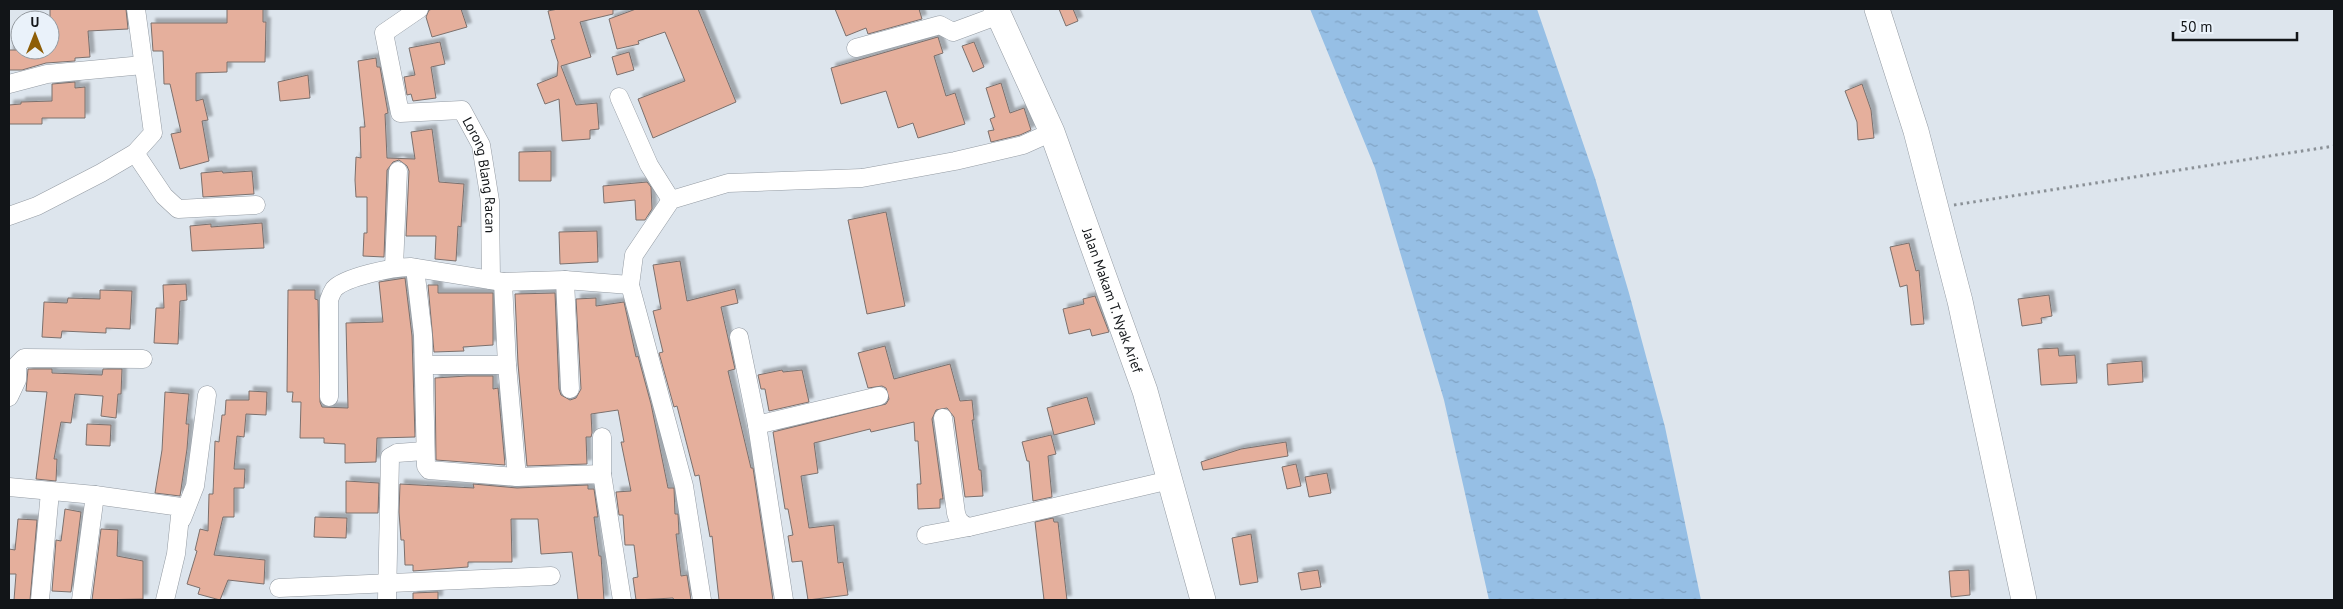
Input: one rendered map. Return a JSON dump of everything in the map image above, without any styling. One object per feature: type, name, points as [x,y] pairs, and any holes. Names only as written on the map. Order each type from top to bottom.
[{"type":"street","points":[[9,216],[37,206],[135,153],[153,133],[136,9]]},
{"type":"street","name":"Lorong Blang Racan","points":[[419,9],[384,33],[400,113],[462,110],[480,146],[490,201],[497,281]]},
{"type":"street","points":[[1877,9],[1916,131],[1960,301],[2024,600]]},
{"type":"street","points":[[856,48],[937,17],[953,32],[997,12]]},
{"type":"street","name":"Jalan Makam T. Nyak Arief","points":[[997,12],[1052,132],[1145,391],[1203,600]]},
{"type":"street","points":[[9,84],[47,74],[143,65]]},
{"type":"street","points":[[619,97],[649,165],[671,200]]},
{"type":"street","points":[[702,600],[684,486],[630,285],[634,255],[671,200],[728,183],[862,178],[946,163],[1023,145],[1052,132]]},
{"type":"street","points":[[135,153],[164,196],[178,209],[256,205]]},
{"type":"street","points":[[394,267],[398,171]]},
{"type":"street","points":[[329,397],[329,300],[334,289],[354,279],[394,267],[415,268],[497,281],[565,280],[630,285]]},
{"type":"street","points":[[415,268],[424,365],[424,451],[426,466],[429,470],[517,477],[602,474]]},
{"type":"street","points":[[565,280],[570,389]]},
{"type":"street","points":[[497,281],[517,477]]},
{"type":"street","points":[[739,337],[757,425],[784,600]]},
{"type":"street","points":[[9,397],[17,380],[17,365],[24,358],[143,359]]},
{"type":"street","points":[[424,365],[507,365]]},
{"type":"street","points":[[180,522],[186,512],[195,486],[207,395]]},
{"type":"street","points":[[757,425],[879,396]]},
{"type":"street","points":[[943,418],[956,513],[962,525],[969,527]]},
{"type":"street","points":[[602,437],[602,474],[622,600]]},
{"type":"street","points":[[387,600],[390,457],[397,453],[424,451]]},
{"type":"street","points":[[926,535],[969,527],[1170,480]]},
{"type":"street","points":[[9,487],[95,495],[181,507],[180,522],[165,600]]},
{"type":"street","points":[[40,600],[50,492]]},
{"type":"street","points":[[81,600],[95,495]]},
{"type":"street","points":[[279,588],[551,576]]},
{"type":"path","points":[[1936,208],[2334,146]]},
{"type":"water","points":[[1310,9],[1537,9],[1595,178],[1629,293],[1665,427],[1701,600],[1489,600],[1444,400],[1375,168]]},
{"type":"building","points":[[126,9],[128,29],[88,31],[90,57],[75,58],[75,61],[46,63],[22,70],[9,70],[9,50],[10,60],[60,60],[60,10],[50,10]]},
{"type":"building","points":[[227,9],[263,9],[263,22],[266,22],[265,62],[227,62],[227,72],[196,73],[196,101],[203,99],[208,120],[202,121],[209,161],[180,169],[171,134],[181,132],[170,84],[164,84],[163,51],[153,51],[151,23],[227,23]]},
{"type":"building","points":[[461,9],[467,27],[432,37],[426,17],[429,10]]},
{"type":"building","points":[[558,9],[613,9],[613,14],[580,22],[591,57],[561,66],[576,105],[597,103],[599,129],[590,130],[590,139],[562,141],[559,99],[545,104],[537,84],[557,76],[558,62],[551,40],[555,39],[548,11]]},
{"type":"building","points":[[636,9],[698,9],[736,102],[653,138],[638,99],[685,81],[665,32],[638,41],[639,44],[617,49],[609,19]]},
{"type":"building","points":[[835,9],[919,9],[922,19],[868,34],[866,28],[846,36]]},
{"type":"building","points":[[1059,9],[1073,9],[1078,21],[1066,26]]},
{"type":"building","points":[[938,37],[943,53],[934,56],[946,96],[955,93],[965,124],[918,138],[913,123],[898,128],[886,91],[841,104],[831,68]]},
{"type":"building","points":[[440,42],[445,64],[431,67],[436,98],[413,101],[411,94],[407,95],[404,77],[415,75],[409,48]]},
{"type":"building","points":[[974,42],[984,67],[973,72],[962,46]]},
{"type":"building","points":[[629,52],[634,70],[617,75],[612,57]]},
{"type":"building","points":[[376,58],[377,67],[380,67],[388,113],[385,114],[387,158],[415,159],[411,132],[432,129],[439,182],[464,184],[461,227],[458,226],[456,261],[435,259],[436,236],[406,236],[409,171],[407,166],[399,160],[393,162],[387,170],[384,257],[363,256],[364,233],[367,233],[367,197],[356,197],[355,180],[356,157],[361,158],[360,127],[365,127],[358,61]]},
{"type":"building","points":[[308,75],[310,98],[280,101],[278,82]]},
{"type":"building","points":[[75,82],[75,88],[85,87],[85,118],[42,118],[42,124],[9,124],[9,105],[21,104],[21,102],[52,101],[52,84]]},
{"type":"building","points":[[1001,83],[1010,113],[1024,108],[1031,130],[1020,135],[991,142],[988,131],[994,130],[990,119],[995,117],[986,88]]},
{"type":"building","points":[[1862,84],[1871,110],[1874,138],[1858,140],[1857,122],[1845,91]]},
{"type":"building","points":[[551,151],[551,181],[519,181],[519,152]]},
{"type":"building","points":[[222,171],[223,173],[252,171],[254,194],[203,197],[201,173]]},
{"type":"building","points":[[647,182],[651,187],[652,209],[645,220],[636,220],[635,200],[604,203],[603,186]]},
{"type":"building","points":[[886,212],[905,306],[867,314],[848,220]]},
{"type":"building","points":[[262,223],[264,248],[192,251],[190,226],[211,224],[211,227]]},
{"type":"building","points":[[597,231],[598,262],[560,264],[559,232]]},
{"type":"building","points":[[1909,243],[1916,271],[1919,270],[1924,324],[1911,325],[1907,285],[1900,287],[1890,247]]},
{"type":"building","points":[[680,261],[687,301],[735,289],[738,303],[721,307],[735,369],[728,371],[751,468],[753,468],[773,600],[719,600],[712,536],[710,537],[699,475],[695,476],[677,406],[674,407],[659,353],[663,352],[653,311],[661,309],[653,265]]},
{"type":"building","points":[[405,278],[412,336],[415,437],[377,438],[376,462],[345,463],[345,444],[324,443],[324,438],[300,438],[301,402],[292,402],[293,392],[287,392],[288,290],[315,290],[315,299],[318,300],[320,402],[322,407],[348,408],[346,323],[383,322],[379,282]]},
{"type":"building","points":[[186,284],[187,300],[180,301],[178,344],[154,343],[156,308],[164,308],[163,285]]},
{"type":"building","points":[[428,285],[438,285],[438,293],[493,293],[493,345],[463,347],[464,351],[434,352]]},
{"type":"building","points":[[100,290],[132,291],[130,329],[106,328],[106,333],[62,331],[61,338],[42,337],[44,302],[67,303],[68,298],[100,299]]},
{"type":"building","points":[[555,293],[559,389],[561,395],[570,400],[576,398],[581,389],[576,299],[596,298],[596,306],[624,302],[636,357],[638,356],[651,404],[668,488],[674,488],[675,514],[678,514],[679,534],[676,534],[681,576],[687,575],[691,600],[674,600],[673,598],[636,600],[633,578],[638,577],[634,545],[625,545],[623,515],[619,515],[616,492],[631,491],[621,442],[624,442],[618,410],[591,414],[592,433],[591,437],[586,437],[587,464],[527,466],[518,364],[515,294]]},
{"type":"building","points":[[2049,295],[2052,316],[2041,318],[2042,323],[2022,326],[2018,299]]},
{"type":"building","points":[[1095,296],[1109,332],[1092,336],[1090,329],[1069,334],[1063,309],[1084,304],[1083,299]]},
{"type":"building","points":[[885,346],[894,379],[950,364],[960,401],[972,400],[974,420],[972,420],[979,470],[981,470],[983,496],[965,497],[954,417],[947,408],[936,410],[932,419],[943,499],[940,499],[940,508],[918,509],[917,484],[921,484],[918,441],[915,441],[914,422],[871,432],[870,429],[814,443],[818,473],[801,476],[809,528],[834,525],[838,563],[843,562],[848,595],[808,600],[802,561],[792,562],[788,536],[793,535],[788,509],[785,509],[773,432],[886,404],[889,399],[886,388],[882,386],[868,388],[858,353]]},
{"type":"building","points":[[2058,348],[2059,356],[2075,355],[2077,383],[2041,385],[2038,349]]},
{"type":"building","points":[[2142,361],[2143,382],[2108,385],[2107,364]]},
{"type":"building","points":[[28,369],[52,369],[52,373],[102,375],[103,369],[122,369],[121,394],[118,394],[116,418],[101,416],[103,396],[75,394],[71,423],[61,422],[54,459],[57,459],[56,481],[36,479],[47,392],[26,391]]},
{"type":"building","points":[[782,370],[783,372],[802,370],[809,402],[769,411],[765,389],[761,389],[758,375]]},
{"type":"building","points":[[493,376],[493,389],[498,388],[505,465],[436,460],[435,378]]},
{"type":"building","points":[[249,391],[267,392],[266,415],[246,414],[244,437],[237,436],[234,469],[245,469],[244,488],[234,488],[234,517],[223,517],[214,555],[265,560],[264,584],[228,580],[220,600],[198,594],[200,588],[187,584],[197,551],[195,550],[200,529],[208,531],[209,494],[213,494],[215,441],[219,442],[226,400],[249,400]]},
{"type":"building","points":[[165,392],[189,394],[186,424],[189,424],[187,449],[180,496],[155,493],[162,450]]},
{"type":"building","points":[[1087,397],[1095,424],[1054,435],[1047,408]]},
{"type":"building","points":[[87,424],[111,425],[110,446],[86,445]]},
{"type":"building","points":[[1051,435],[1056,454],[1048,456],[1052,497],[1033,501],[1029,461],[1027,461],[1022,442]]},
{"type":"building","points":[[1286,442],[1288,456],[1203,470],[1201,462],[1241,449]]},
{"type":"building","points":[[1296,464],[1301,486],[1287,489],[1282,467]]},
{"type":"building","points":[[1327,473],[1331,493],[1309,497],[1305,477]]},
{"type":"building","points":[[346,481],[379,483],[378,513],[346,513]]},
{"type":"building","points":[[400,484],[474,488],[473,484],[517,488],[588,485],[588,489],[594,489],[598,517],[594,517],[599,556],[601,556],[604,600],[578,600],[572,552],[541,554],[538,519],[511,519],[512,562],[468,562],[468,567],[413,571],[413,565],[405,565],[404,540],[401,540]]},
{"type":"building","points":[[65,509],[81,512],[71,592],[52,591],[56,540],[61,541]]},
{"type":"building","points":[[315,517],[347,518],[346,538],[314,537]]},
{"type":"building","points":[[1053,518],[1054,522],[1058,522],[1067,600],[1044,600],[1035,522]]},
{"type":"building","points":[[18,519],[37,520],[30,600],[14,600],[16,574],[9,574],[9,549],[15,550]]},
{"type":"building","points":[[101,529],[118,530],[117,556],[143,561],[143,599],[92,600]]},
{"type":"building","points":[[1251,534],[1258,582],[1240,585],[1232,538]]},
{"type":"building","points":[[1318,570],[1321,587],[1301,590],[1298,573]]},
{"type":"building","points":[[1969,570],[1970,595],[1951,597],[1949,571]]},
{"type":"building","points":[[438,592],[438,600],[413,600],[413,593]]}]
